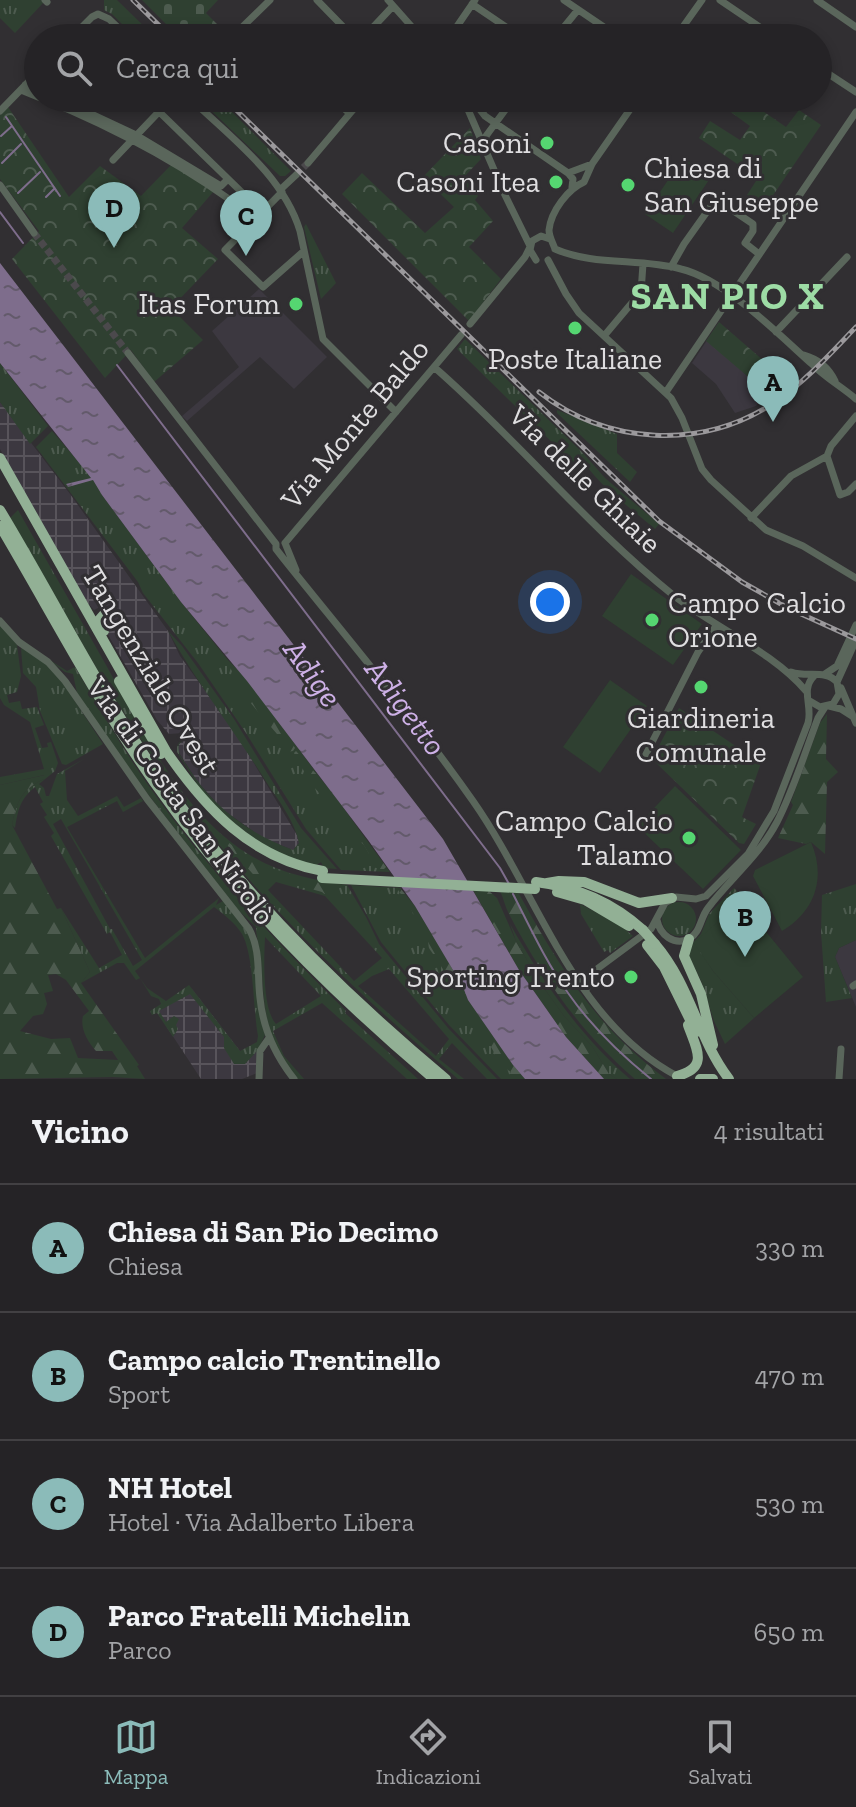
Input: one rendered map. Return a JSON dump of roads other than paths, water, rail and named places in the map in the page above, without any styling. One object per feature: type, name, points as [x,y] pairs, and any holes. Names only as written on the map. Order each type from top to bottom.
[{"type":"highway","name":"Tangenziale Ovest","points":[[0,458],[143,724],[196,804],[232,839],[280,866],[323,874],[540,885],[585,900],[646,938],[670,962],[686,990],[716,1059],[729,1079]]},
{"type":"highway","name":"Tangenziale Ovest","points":[[0,470],[166,751],[203,801],[233,831],[265,852],[323,874]]},
{"type":"highway","points":[[2,519],[115,723],[179,815],[284,938],[342,997],[434,1079]]},
{"type":"highway","points":[[2,519],[135,741],[187,813],[298,942],[347,992],[446,1079]]},
{"type":"highway","points":[[106,612],[100,618],[100,625],[120,661],[122,673]]},
{"type":"highway","points":[[540,885],[559,881],[584,882],[639,903],[672,898]]},
{"type":"highway","name":"Tangenziale Ovest","points":[[646,938],[721,1079]]},
{"type":"highway","points":[[689,939],[684,956],[701,994],[716,1059]]},
{"type":"highway","points":[[680,1078],[688,1074],[698,1061],[699,1051],[685,1018],[685,1007]]},
{"type":"highway","points":[[700,1079],[713,1079]]},
{"type":"street","points":[[245,24],[270,0]]},
{"type":"street","points":[[317,0],[340,24]]},
{"type":"street","points":[[564,0],[598,24]]},
{"type":"street","points":[[685,24],[702,0]]},
{"type":"street","points":[[720,0],[755,24]]},
{"type":"street","points":[[817,0],[856,27]]},
{"type":"street","points":[[459,24],[474,2],[503,24]]},
{"type":"street","points":[[374,24],[390,3],[409,24]]},
{"type":"street","points":[[566,24],[577,11]]},
{"type":"street","points":[[87,24],[98,14],[114,24]]},
{"type":"street","points":[[832,76],[856,92]]},
{"type":"street","points":[[0,111],[23,87]]},
{"type":"street","points":[[73,112],[134,137]]},
{"type":"street","points":[[85,112],[221,186],[228,179]]},
{"type":"street","points":[[113,160],[159,112],[262,212]]},
{"type":"street","points":[[204,112],[282,190],[296,216],[323,339],[396,412]]},
{"type":"street","points":[[469,112],[530,246],[531,256],[536,260]]},
{"type":"street","points":[[480,112],[573,179],[572,187],[552,220],[550,239],[555,249],[589,258],[671,267],[701,275],[732,296],[856,399]]},
{"type":"street","points":[[486,148],[486,136],[504,112]]},
{"type":"street","points":[[572,187],[584,182],[592,164],[628,112]]},
{"type":"street","points":[[666,392],[856,112]]},
{"type":"street","points":[[308,163],[349,113]]},
{"type":"street","points":[[179,162],[194,146]]},
{"type":"street","points":[[179,162],[256,219]]},
{"type":"street","points":[[568,173],[592,164]]},
{"type":"street","points":[[296,175],[225,250],[263,287],[304,251]]},
{"type":"street","points":[[0,185],[34,233]]},
{"type":"street","points":[[671,267],[717,199],[753,224],[753,231],[745,243],[759,254]]},
{"type":"street","points":[[470,324],[538,237],[550,239]]},
{"type":"street","points":[[548,260],[555,249]]},
{"type":"street","points":[[776,332],[847,257]]},
{"type":"street","points":[[515,270],[536,260],[548,260]]},
{"type":"street","points":[[548,260],[573,305],[666,392],[682,418],[702,469],[766,530],[803,546],[856,578]]},
{"type":"street","points":[[604,336],[641,292],[643,264]]},
{"type":"street","name":"Via Monte Baldo","points":[[281,546],[461,335]]},
{"type":"street","points":[[128,353],[281,546],[298,574],[474,802],[586,990],[624,1035],[657,1064],[680,1078]]},
{"type":"street","name":"Via delle Ghiaie","points":[[434,367],[621,549],[716,626],[789,672],[806,691]]},
{"type":"street","points":[[856,416],[831,446],[827,456],[840,495],[856,484]]},
{"type":"street","points":[[751,518],[782,484],[804,467],[827,456]]},
{"type":"street","name":"Via di Costa San Nicolò","points":[[0,621],[19,642],[48,662],[65,681],[139,788],[249,929],[257,949],[260,999],[269,1038],[294,1079]]},
{"type":"street","points":[[646,938],[660,909],[672,898],[696,899],[715,890],[748,854],[774,811],[808,723],[806,691],[809,681],[837,666],[856,625]]},
{"type":"street","points":[[644,758],[698,652],[716,626]]},
{"type":"street","points":[[576,976],[597,969],[629,945],[646,938],[667,937],[678,941],[689,939],[699,929],[709,906],[753,860],[768,839],[818,718],[838,698],[838,684],[856,640]]},
{"type":"street","name":"Via delle Ghiaie","points":[[789,672],[814,676]]},
{"type":"street","points":[[825,674],[838,684],[855,720]]},
{"type":"street","points":[[808,700],[815,706],[841,709],[855,720]]},
{"type":"street","points":[[685,898],[696,905],[701,919]]},
{"type":"street","points":[[657,920],[660,930],[667,937]]},
{"type":"street","points":[[586,990],[597,969]]},
{"type":"street","name":"Via di Costa San Nicolò","points":[[259,1079],[260,1051],[269,1038]]},
{"type":"street","points":[[839,1079],[841,1049]]},
{"type":"water","name":"Adige","points":[[0,263],[443,839],[519,970],[566,1037],[604,1079],[525,1079],[468,1000],[415,906],[368,840],[247,681],[181,602],[93,480],[68,487],[66,484],[91,478],[0,363]]},
{"type":"waterway","points":[[6,117],[60,196]]},
{"type":"waterway","points":[[1,136],[12,126]]},
{"type":"waterway","points":[[2,163],[21,144]]},
{"type":"waterway","points":[[18,193],[40,172]]},
{"type":"waterway","points":[[46,197],[54,189]]},
{"type":"waterway","name":"Adigetto","points":[[0,212],[23,243]]},
{"type":"waterway","name":"Adigetto","points":[[117,365],[500,868],[509,884]]},
{"type":"waterway","name":"Adigetto","points":[[513,894],[545,957],[577,1005],[606,1039],[651,1079]]},
{"type":"tunnel","points":[[296,175],[308,163]]},
{"type":"tunnel","points":[[34,233],[128,353]]},
{"type":"railway","points":[[133,0],[158,24]]},
{"type":"railway","points":[[238,112],[659,521],[742,582],[788,608],[856,639]]},
{"type":"railway","points":[[539,392],[566,410],[594,423],[624,431],[655,435],[717,429],[747,418],[786,394],[856,327]]},
{"type":"place","name":"Casoni","points":[[547,143]]},
{"type":"place","name":"Casoni Itea","points":[[556,182]]},
{"type":"place","name":"Chiesa di San Giuseppe","points":[[628,185]]},
{"type":"place","name":"Parco Fratelli Michelin","points":[[114,248]]},
{"type":"place","name":"NH Hotel","points":[[246,256]]},
{"type":"place","name":"Itas Forum","points":[[296,304]]},
{"type":"place","name":"Poste Italiane","points":[[575,328]]},
{"type":"place","name":"Chiesa di San Pio Decimo","points":[[773,422]]},
{"type":"place","name":"Campo Calcio Orione","points":[[652,620]]},
{"type":"place","name":"Giardineria Comunale","points":[[701,687]]},
{"type":"place","name":"Campo Calcio Talamo","points":[[689,838]]},
{"type":"place","name":"Campo calcio Trentinello","points":[[745,957]]},
{"type":"place","name":"Sporting Trento","points":[[631,977]]},
{"type":"district","name":"SAN PIO X","points":[[728,296]]}]
